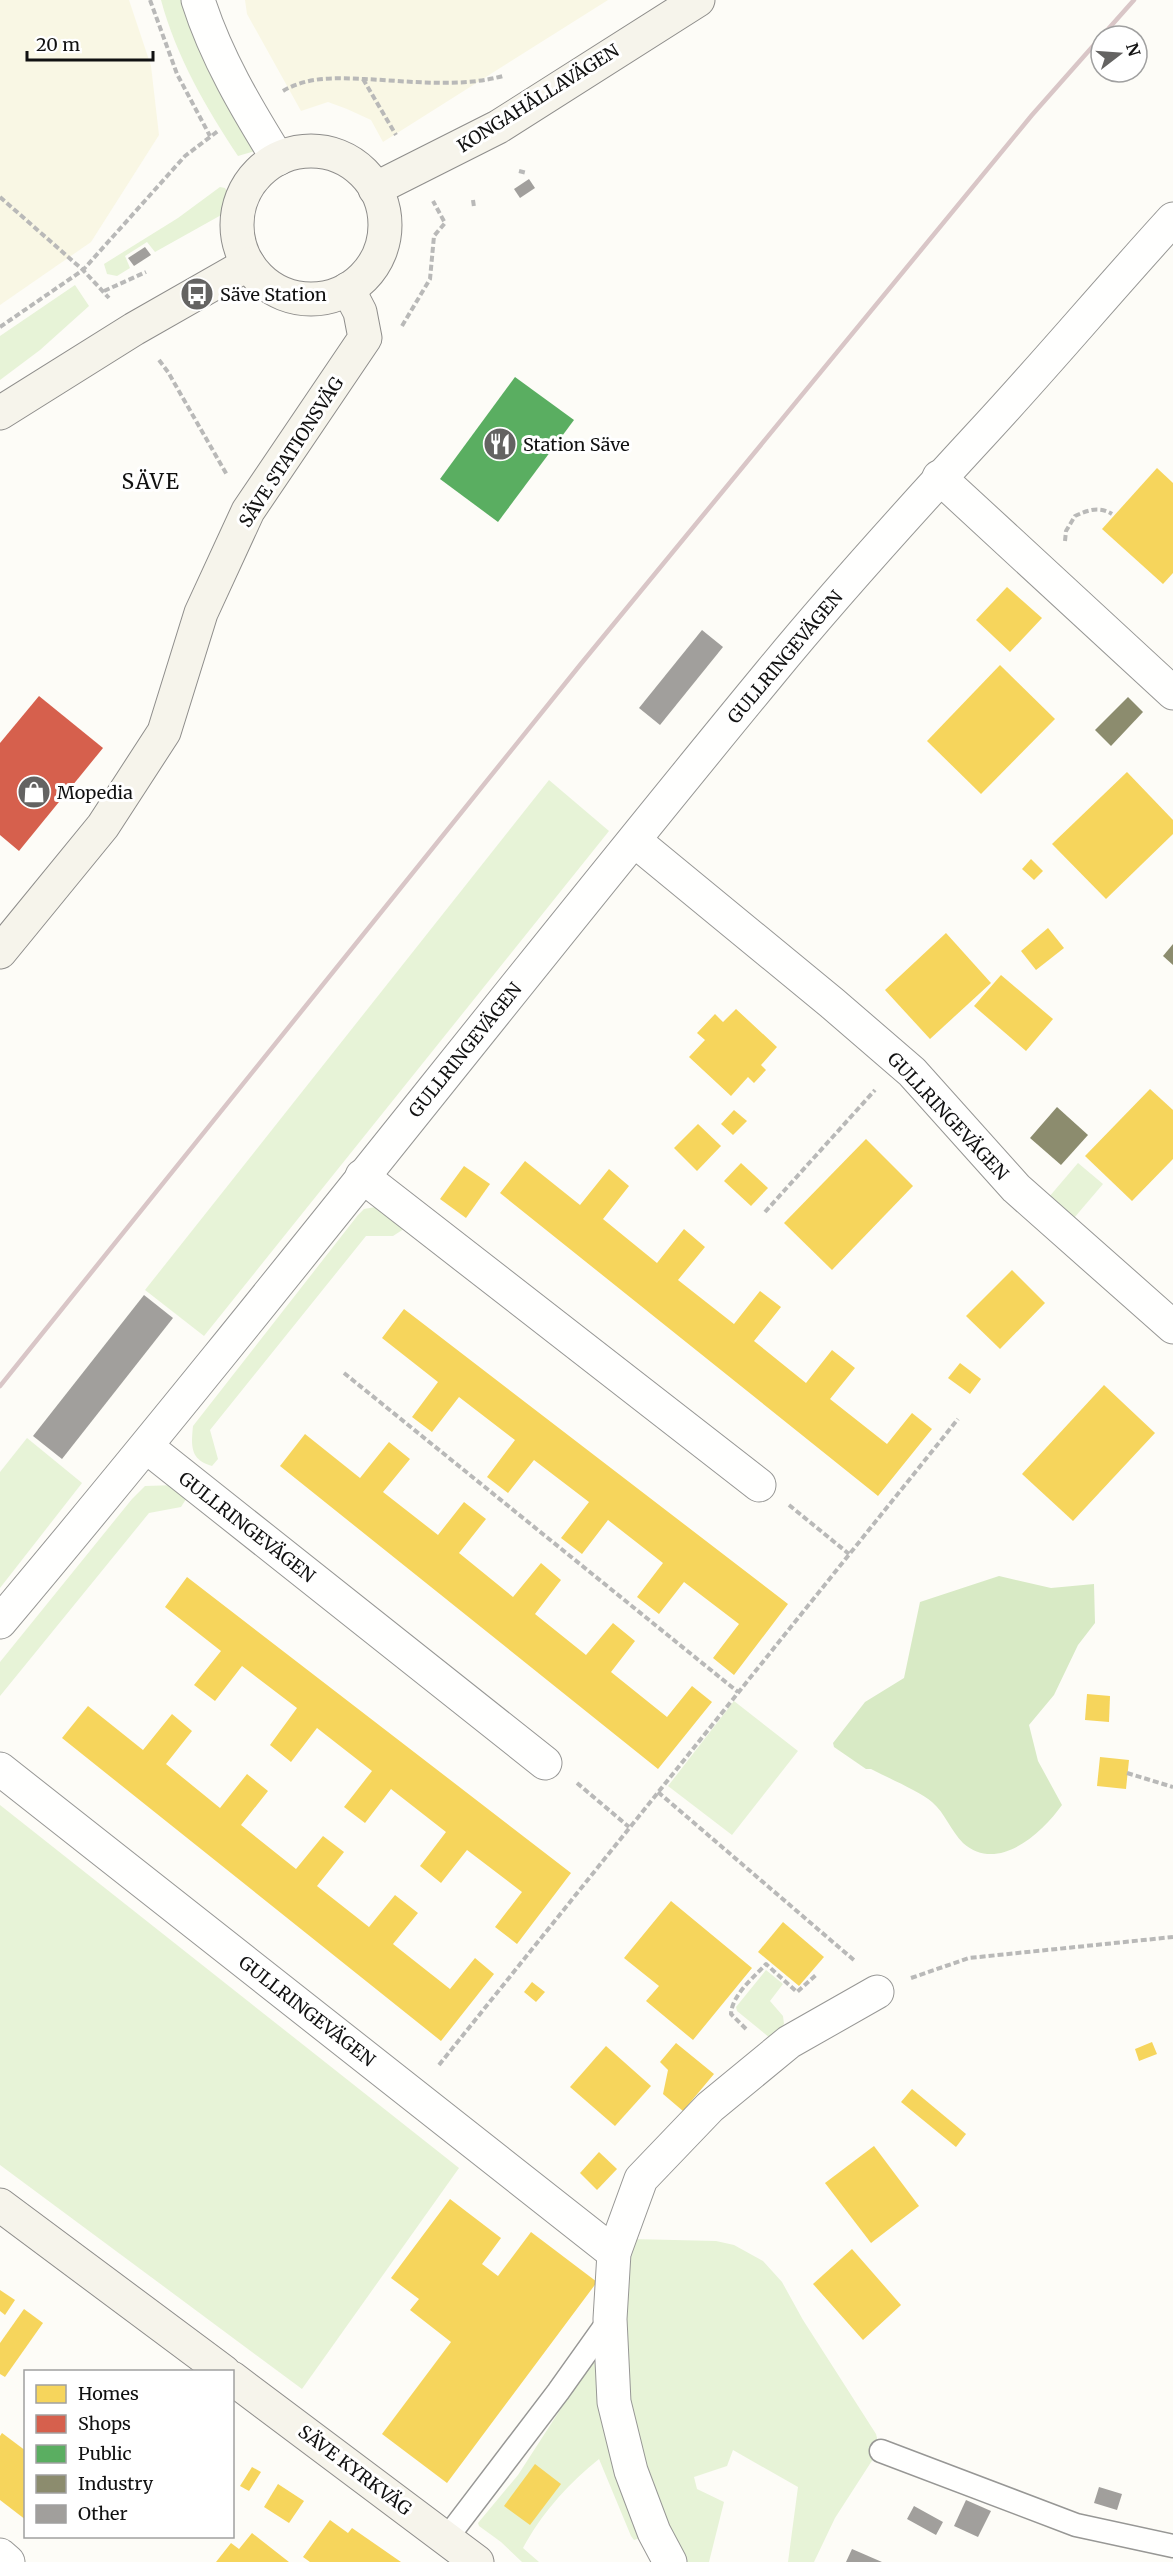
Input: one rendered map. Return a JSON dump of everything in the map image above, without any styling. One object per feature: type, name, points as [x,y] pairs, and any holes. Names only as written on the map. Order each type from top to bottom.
[{"type":"street","points":[[198,0],[231,79],[278,159]]},
{"type":"street","name":"KONGAHÄLLAVÄGEN","points":[[375,189],[498,127],[667,17],[698,0]]},
{"type":"street","points":[[314,152],[338,157],[359,170],[375,189],[384,219],[380,250],[368,272],[348,289],[334,296],[301,299],[271,288],[248,264],[238,239],[238,212],[248,187],[266,166],[289,155],[314,152]]},
{"type":"street","name":"GULLRINGEVÄGEN","points":[[0,1622],[147,1447],[362,1176],[771,671],[939,477],[983,432],[1173,219]]},
{"type":"street","points":[[0,413],[135,329],[248,264]]},
{"type":"street","name":"SÄVE STATIONSVÄG","points":[[0,952],[103,826],[164,732],[201,613],[248,512],[365,338],[360,312],[348,289]]},
{"type":"street","points":[[939,477],[1173,693]]},
{"type":"street","name":"GULLRINGEVÄGEN","points":[[635,841],[832,1003],[900,1063],[1016,1188],[1173,1327]]},
{"type":"street","points":[[362,1176],[759,1485]]},
{"type":"street","name":"GULLRINGEVÄGEN","points":[[147,1447],[545,1763]]},
{"type":"street","name":"GULLRINGEVÄGEN","points":[[0,1769],[614,2253]]},
{"type":"street","points":[[670,2562],[654,2532],[631,2471],[614,2402],[610,2319],[614,2253],[641,2180],[710,2107],[789,2042],[881,1989]]},
{"type":"street","points":[[0,2205],[221,2370]]},
{"type":"street","name":"SÄVE KYRKVÄG","points":[[234,2380],[477,2562]]},
{"type":"street","points":[[0,2555],[8,2562]]},
{"type":"lane","points":[[446,2539],[558,2392],[610,2319]]},
{"type":"lane","points":[[881,2451],[1076,2525],[1173,2546]]},
{"type":"path","points":[[150,0],[177,74],[210,136]]},
{"type":"path","points":[[519,171],[527,173]]},
{"type":"path","points":[[0,197],[83,270],[104,291],[135,329],[168,372],[248,512]]},
{"type":"path","points":[[473,200],[474,207]]},
{"type":"path","points":[[104,291],[146,272]]},
{"type":"path","points":[[1062,591],[1080,571],[1071,559],[1065,542],[1069,523],[1075,516],[1096,508],[1105,509],[1112,514]]},
{"type":"path","points":[[765,1212],[900,1063]]},
{"type":"path","points":[[344,1373],[738,1692]]},
{"type":"path","points":[[414,2096],[958,1419]]},
{"type":"path","points":[[759,1485],[786,1503],[849,1554]]},
{"type":"path","points":[[545,1763],[564,1772],[629,1827]]},
{"type":"path","points":[[1127,1773],[1173,1787]]},
{"type":"path","points":[[658,1792],[881,1989],[969,1959],[1173,1937]]},
{"type":"path","points":[[774,2055],[731,2014],[737,1997],[766,1964],[797,1992],[817,1974]]},
{"type":"shaded area","points":[[0,0],[129,0],[151,66],[159,135],[91,242],[0,305]]},
{"type":"shaded area","points":[[245,0],[608,0],[383,142],[371,120],[347,109],[328,102],[301,111],[247,14]]},
{"type":"green space","points":[[161,0],[181,0],[204,59],[255,151],[238,156],[226,138],[184,61]]},
{"type":"green space","points":[[220,187],[225,188],[230,198],[228,208],[223,214],[155,252],[147,242],[125,256],[130,268],[117,276],[107,274],[104,264],[178,218]]},
{"type":"green space","points":[[75,285],[89,306],[40,350],[0,380],[0,336]]},
{"type":"green space","points":[[549,780],[609,831],[204,1336],[145,1290]]},
{"type":"green space","points":[[1078,1163],[1103,1184],[1074,1218],[1049,1197]]},
{"type":"green space","points":[[381,1206],[410,1225],[393,1236],[366,1236],[210,1430],[218,1459],[212,1466],[199,1460],[192,1446],[193,1426],[358,1215],[364,1209]]},
{"type":"green space","points":[[27,1438],[82,1483],[0,1588],[0,1472]]},
{"type":"green space","points":[[177,1485],[188,1496],[181,1507],[149,1513],[0,1696],[0,1662],[132,1499],[145,1486]]},
{"type":"green space","points":[[999,1576],[1051,1588],[1094,1584],[1095,1623],[1078,1645],[1054,1695],[1029,1725],[1038,1761],[1062,1805],[1031,1838],[1004,1852],[990,1854],[976,1851],[963,1843],[932,1802],[871,1769],[866,1769],[834,1747],[833,1743],[865,1702],[904,1678],[920,1602]]},
{"type":"green space","points":[[734,1701],[798,1751],[732,1835],[668,1786]]},
{"type":"green space","points":[[0,1805],[459,2168],[302,2389],[0,2165]]},
{"type":"green space","points":[[766,1970],[783,1984],[770,2001],[783,2016],[784,2024],[770,2038],[737,2011],[736,2007]]},
{"type":"green space","points":[[632,2239],[716,2241],[734,2245],[763,2261],[782,2282],[803,2320],[876,2434],[878,2442],[875,2456],[835,2518],[814,2562],[788,2562],[798,2487],[733,2450],[727,2466],[694,2477],[697,2489],[724,2502],[709,2562],[681,2562],[636,2454],[621,2331]]},
{"type":"green space","points":[[596,2362],[640,2538],[634,2540],[631,2536],[599,2459],[556,2500],[530,2535],[523,2548],[539,2562],[522,2562],[478,2523],[518,2475],[589,2365]]},
{"type":"building: Homes","points":[[1157,468],[1173,483],[1173,573],[1163,584],[1102,529]]},
{"type":"building: Homes","points":[[1007,587],[1042,618],[1010,652],[976,620]]},
{"type":"building: Homes","points":[[1000,665],[1055,719],[981,794],[927,741]]},
{"type":"building: Homes","points":[[1127,772],[1173,820],[1173,834],[1106,899],[1052,844]]},
{"type":"building: Homes","points":[[1031,859],[1043,871],[1034,880],[1022,869]]},
{"type":"building: Homes","points":[[1048,928],[1064,948],[1036,970],[1021,951]]},
{"type":"building: Homes","points":[[946,933],[991,983],[930,1039],[885,990]]},
{"type":"building: Homes","points":[[1001,975],[1053,1019],[1026,1051],[974,1006]]},
{"type":"building: Homes","points":[[736,1009],[777,1047],[761,1065],[766,1070],[754,1083],[748,1077],[731,1096],[689,1057],[705,1040],[697,1033],[715,1014],[723,1022]]},
{"type":"building: Homes","points":[[1150,1089],[1173,1110],[1173,1159],[1132,1201],[1085,1156]]},
{"type":"building: Homes","points":[[734,1110],[747,1121],[733,1135],[721,1124]]},
{"type":"building: Homes","points":[[698,1124],[721,1146],[697,1171],[674,1148]]},
{"type":"building: Homes","points":[[866,1139],[913,1186],[832,1270],[784,1223]]},
{"type":"building: Homes","points":[[525,1161],[580,1205],[609,1169],[629,1186],[603,1219],[657,1263],[684,1229],[705,1247],[678,1280],[734,1324],[760,1291],[781,1307],[754,1341],[806,1383],[832,1350],[855,1368],[830,1399],[887,1444],[912,1413],[932,1429],[878,1496],[500,1193]]},
{"type":"building: Homes","points":[[741,1163],[768,1188],[751,1206],[724,1181]]},
{"type":"building: Homes","points":[[464,1166],[490,1184],[466,1218],[440,1199]]},
{"type":"building: Homes","points":[[1012,1270],[1045,1303],[1000,1349],[966,1316]]},
{"type":"building: Homes","points":[[404,1309],[788,1604],[734,1675],[713,1658],[739,1624],[684,1582],[659,1614],[637,1597],[663,1563],[608,1520],[582,1554],[561,1538],[589,1502],[534,1460],[508,1493],[487,1477],[515,1440],[459,1397],[432,1432],[412,1417],[438,1382],[382,1338]]},
{"type":"building: Homes","points":[[960,1363],[981,1379],[970,1394],[948,1378]]},
{"type":"building: Homes","points":[[1104,1385],[1155,1433],[1073,1521],[1022,1474]]},
{"type":"building: Homes","points":[[305,1434],[360,1478],[389,1442],[410,1459],[383,1492],[438,1535],[464,1502],[486,1519],[459,1553],[513,1597],[541,1563],[561,1580],[535,1614],[586,1655],[613,1623],[635,1641],[611,1672],[667,1717],[692,1686],[712,1702],[658,1769],[280,1466]]},
{"type":"building: Homes","points":[[187,1577],[571,1873],[517,1944],[495,1927],[522,1892],[467,1850],[441,1883],[420,1866],[446,1832],[391,1789],[365,1823],[344,1807],[372,1771],[317,1728],[291,1762],[270,1745],[297,1708],[242,1666],[215,1701],[194,1685],[221,1651],[165,1607]]},
{"type":"building: Homes","points":[[1087,1694],[1110,1696],[1109,1722],[1085,1720]]},
{"type":"building: Homes","points":[[88,1706],[143,1750],[172,1714],[192,1731],[166,1764],[220,1808],[247,1774],[268,1791],[241,1825],[296,1869],[323,1836],[344,1852],[317,1886],[369,1927],[395,1895],[418,1913],[393,1944],[450,1989],[475,1958],[494,1974],[441,2041],[62,1738]]},
{"type":"building: Homes","points":[[1100,1757],[1129,1760],[1126,1789],[1097,1786]]},
{"type":"building: Homes","points":[[671,1901],[752,1968],[693,2040],[646,2001],[659,1986],[624,1958]]},
{"type":"building: Homes","points":[[783,1922],[824,1957],[799,1986],[758,1952]]},
{"type":"building: Homes","points":[[532,1982],[545,1992],[536,2002],[524,1992]]},
{"type":"building: Homes","points":[[1152,2042],[1157,2054],[1139,2061],[1135,2049]]},
{"type":"building: Homes","points":[[676,2043],[714,2074],[683,2111],[663,2094],[668,2070],[660,2062]]},
{"type":"building: Homes","points":[[606,2046],[651,2086],[615,2126],[570,2087]]},
{"type":"building: Homes","points":[[912,2089],[966,2134],[956,2147],[901,2102]]},
{"type":"building: Homes","points":[[874,2146],[919,2206],[871,2243],[825,2183]]},
{"type":"building: Homes","points":[[599,2152],[617,2169],[597,2190],[580,2173]]},
{"type":"building: Homes","points":[[450,2199],[501,2238],[482,2264],[498,2276],[531,2232],[597,2282],[447,2483],[382,2434],[451,2342],[410,2310],[419,2299],[391,2278]]},
{"type":"building: Homes","points":[[852,2249],[901,2305],[863,2340],[813,2284]]},
{"type":"building: Homes","points":[[0,2290],[15,2300],[5,2315],[0,2311]]},
{"type":"building: Homes","points":[[24,2309],[43,2323],[5,2377],[0,2374],[0,2343]]},
{"type":"building: Homes","points":[[2,2433],[24,2450],[24,2518],[0,2500],[0,2436]]},
{"type":"building: Homes","points":[[535,2464],[561,2484],[530,2525],[504,2506]]},
{"type":"building: Homes","points":[[252,2467],[261,2472],[249,2491],[240,2486]]},
{"type":"building: Homes","points":[[278,2484],[304,2501],[289,2523],[264,2507]]},
{"type":"building: Homes","points":[[330,2520],[348,2533],[352,2528],[401,2562],[310,2562],[303,2557]]},
{"type":"building: Homes","points":[[252,2533],[289,2562],[216,2562],[231,2543],[239,2549]]},
{"type":"building: Shops","name":"Mopedia","points":[[39,696],[103,748],[19,851],[0,835],[0,743]]},
{"type":"building: Public","points":[[515,377],[574,420],[498,522],[440,479]]},
{"type":"building: Industry","points":[[1128,697],[1143,712],[1111,746],[1095,730]]},
{"type":"building: Industry","points":[[1173,944],[1173,965],[1163,956]]},
{"type":"building: Industry","points":[[1057,1107],[1088,1135],[1061,1165],[1030,1138]]},
{"type":"building: Other","points":[[529,179],[535,188],[520,198],[514,189]]},
{"type":"building: Other","points":[[145,247],[151,255],[134,266],[128,258]]},
{"type":"building: Other","points":[[702,630],[723,647],[660,725],[639,708]]},
{"type":"building: Other","points":[[144,1295],[173,1318],[62,1459],[33,1436]]},
{"type":"building: Other","points":[[1099,2487],[1122,2494],[1117,2510],[1094,2503]]},
{"type":"building: Other","points":[[966,2500],[991,2511],[978,2537],[954,2526]]},
{"type":"building: Other","points":[[914,2506],[943,2522],[936,2535],[907,2519]]},
{"type":"building: Other","points":[[852,2549],[882,2562],[846,2562]]},
{"type":"railway","points":[[1113,24],[1134,0]]},
{"type":"railway","points":[[0,1386],[580,665],[1032,115],[1089,51]]},
{"type":"place","name":"Säve Station","points":[[197,294]]},
{"type":"place","name":"Station Säve","points":[[500,444]]},
{"type":"place","name":"Mopedia","points":[[34,792]]},
{"type":"district","name":"SÄVE","points":[[151,481]]}]
